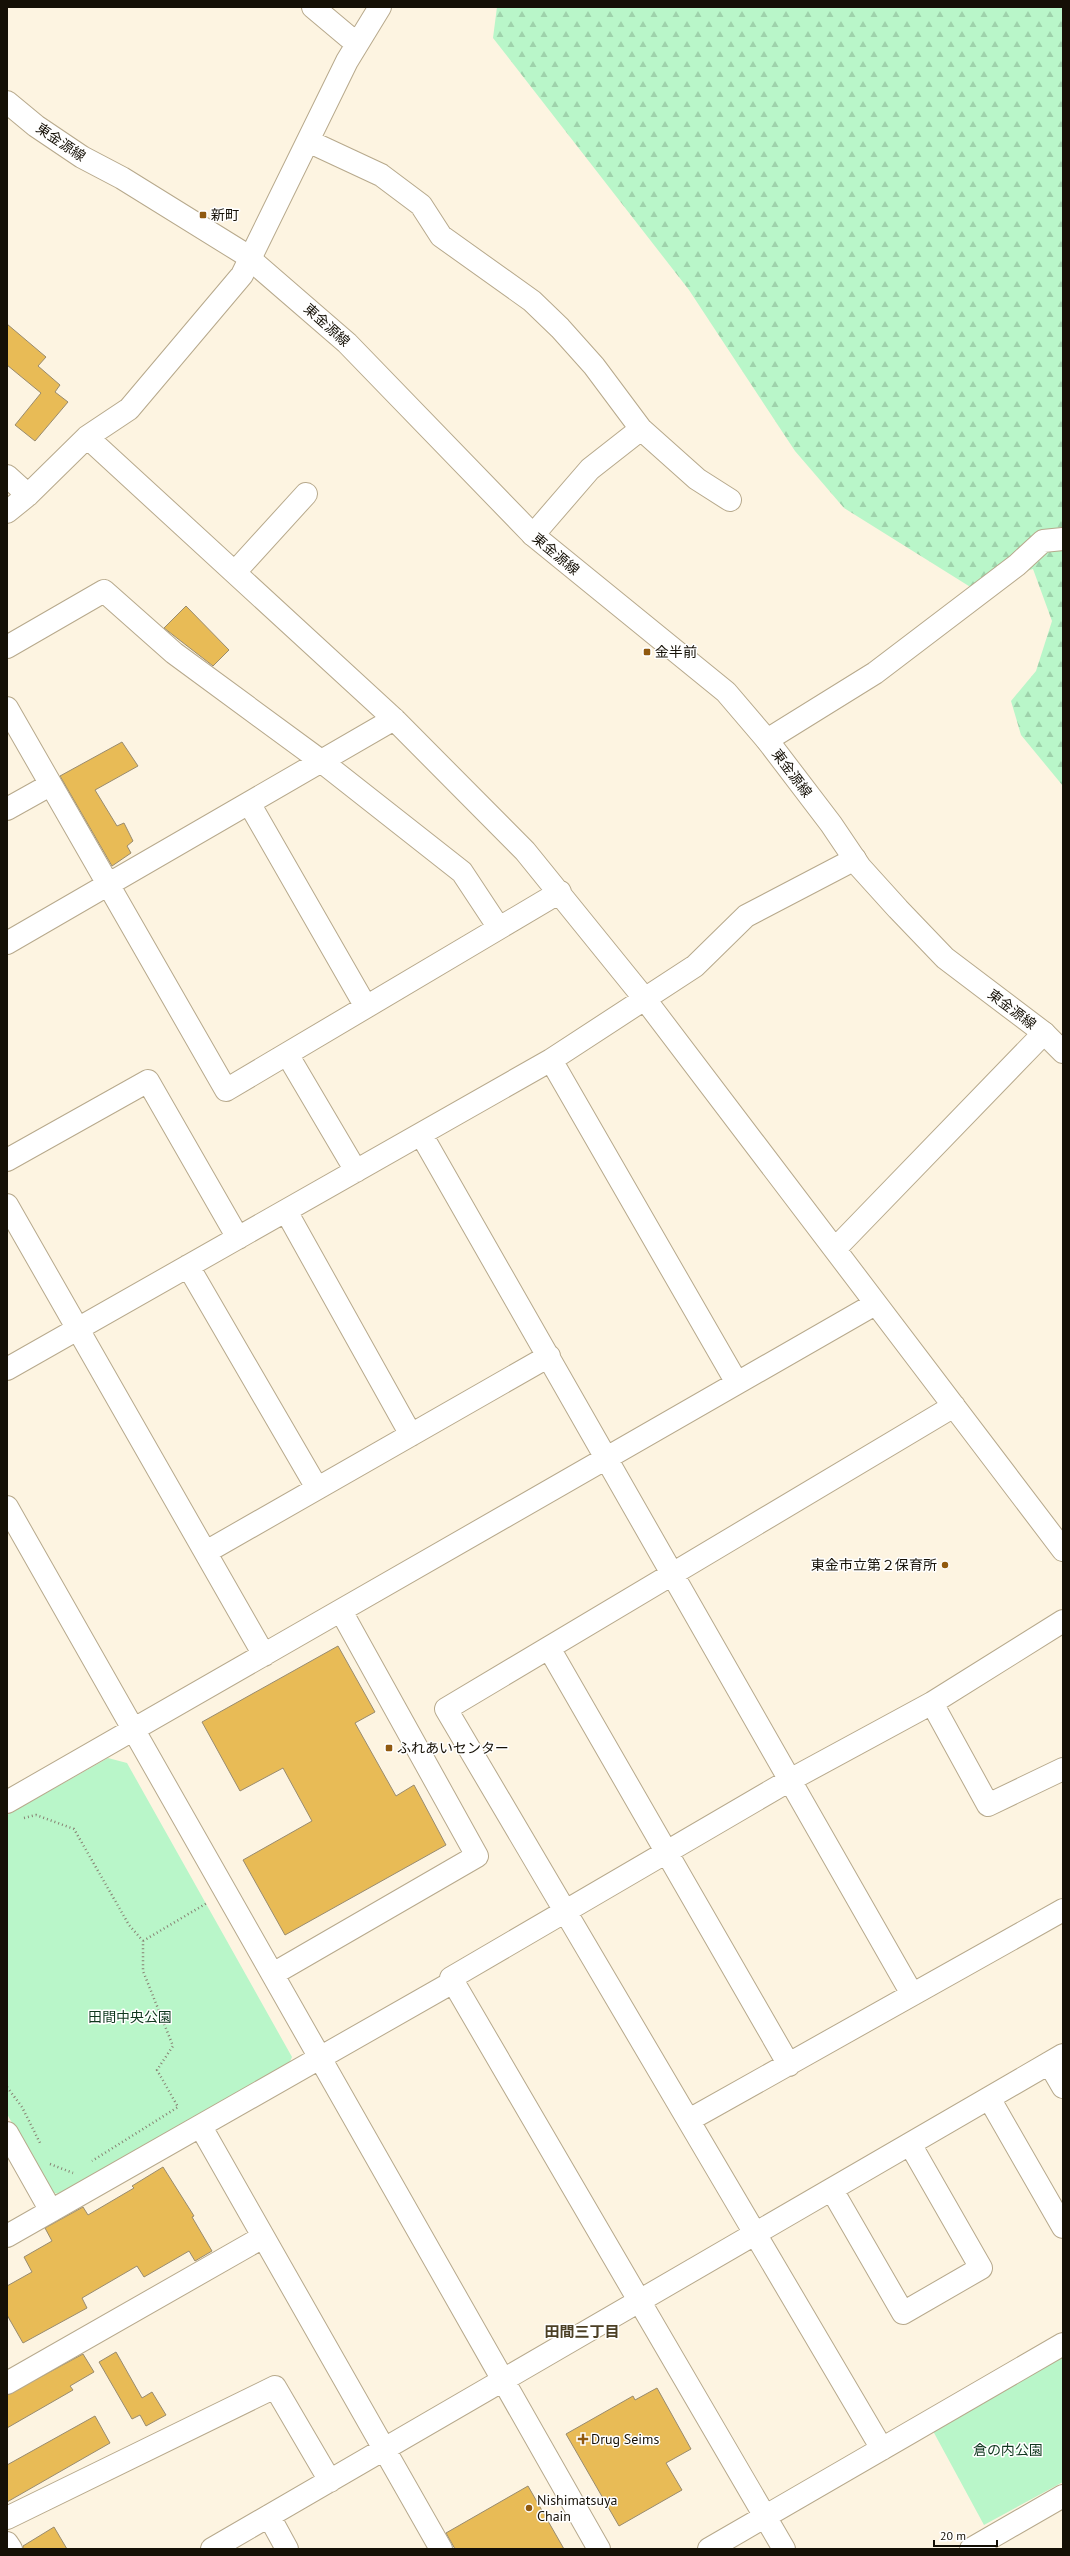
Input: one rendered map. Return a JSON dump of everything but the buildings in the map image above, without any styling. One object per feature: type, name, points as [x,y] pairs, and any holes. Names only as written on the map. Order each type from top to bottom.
[{"type":"street","points":[[313,7],[357,44]]},
{"type":"street","points":[[7,512],[28,495],[88,437],[128,409],[242,275],[251,260],[308,141],[357,44],[380,7]]},
{"type":"street","name":"東金源線","points":[[7,102],[36,126],[82,157],[122,178],[251,260],[347,343],[533,535],[726,692],[767,740],[831,824],[855,859],[898,909],[945,958],[1044,1033],[1063,1052]]},
{"type":"street","points":[[308,141],[381,175],[421,205],[441,236],[532,301],[560,328],[594,366],[641,429],[697,479],[730,500]]},
{"type":"street","points":[[533,535],[590,469],[641,429]]},
{"type":"street","points":[[88,437],[394,719],[525,851],[560,892],[644,998],[1063,1550]]},
{"type":"street","points":[[7,476],[28,495]]},
{"type":"street","points":[[235,572],[306,494]]},
{"type":"street","points":[[767,740],[875,673],[1017,565],[1043,541],[1063,539]]},
{"type":"street","points":[[7,647],[104,591],[174,653],[321,761],[462,872],[499,928]]},
{"type":"street","points":[[7,708],[107,886],[226,1090],[560,892]]},
{"type":"street","points":[[8,942],[394,719]]},
{"type":"street","points":[[7,809],[50,785]]},
{"type":"street","points":[[249,803],[366,1007]]},
{"type":"street","points":[[7,1369],[551,1060],[695,966],[746,916],[855,859]]},
{"type":"street","points":[[835,1249],[1044,1033]]},
{"type":"street","points":[[287,1054],[356,1171]]},
{"type":"street","points":[[551,1060],[737,1384]]},
{"type":"street","points":[[7,1160],[148,1082],[238,1238]]},
{"type":"street","points":[[421,1134],[912,1994]]},
{"type":"street","points":[[7,1205],[79,1328],[264,1655]]},
{"type":"street","points":[[286,1210],[411,1435]]},
{"type":"street","points":[[188,1266],[317,1488]]},
{"type":"street","points":[[7,1802],[875,1304]]},
{"type":"street","points":[[206,1552],[548,1356]]},
{"type":"street","points":[[882,2449],[446,1709],[954,1406]]},
{"type":"street","points":[[7,1507],[274,1974],[599,2549]]},
{"type":"street","points":[[274,1974],[477,1856],[341,1611]]},
{"type":"street","points":[[784,2549],[451,1978],[790,1780],[932,1703],[1063,1621]]},
{"type":"street","points":[[549,1648],[665,1852],[789,2065]]},
{"type":"street","points":[[932,1703],[988,1805],[1063,1769]]},
{"type":"street","points":[[689,2120],[1063,1910]]},
{"type":"street","points":[[7,2236],[201,2127],[320,2056],[453,1982]]},
{"type":"street","points":[[212,2549],[384,2450],[502,2379],[832,2190],[1056,2059],[1063,2087]]},
{"type":"street","points":[[989,2098],[1063,2227]]},
{"type":"street","points":[[201,2127],[441,2549]]},
{"type":"street","points":[[7,2133],[51,2211]]},
{"type":"street","points":[[832,2190],[903,2313],[975,2272],[981,2268],[910,2144]]},
{"type":"street","points":[[7,2383],[263,2237]]},
{"type":"street","points":[[709,2549],[1063,2344]]},
{"type":"street","points":[[7,2518],[275,2387],[330,2481]]},
{"type":"street","points":[[971,2549],[1063,2496]]},
{"type":"street","points":[[269,2516],[287,2549]]},
{"type":"street","points":[[7,2543],[11,2549]]},
{"type":"path","points":[[22,1819],[36,1815],[74,1830],[129,1925],[143,1941],[143,1971],[172,2046],[157,2070],[178,2107],[85,2165]]},
{"type":"path","points":[[143,1941],[226,1891]]},
{"type":"path","points":[[7,2087],[22,2107],[43,2150]]},
{"type":"path","points":[[46,2157],[50,2164],[72,2173],[79,2169]]},
{"type":"green space","points":[[497,7],[1063,7],[1063,786],[1021,735],[1011,701],[1036,671],[1052,621],[1033,569],[972,588],[844,508],[795,451],[689,290],[493,38]]},
{"type":"green space","name":"田間中央公園","points":[[108,1758],[127,1763],[292,2057],[288,2066],[65,2196],[51,2192],[7,2114],[7,1815]]},
{"type":"green space","name":"倉の内公園","points":[[1063,2356],[1063,2482],[984,2525],[933,2431]]},
{"type":"place","name":"新町","points":[[203,215]]},
{"type":"place","name":"金半前","points":[[647,652]]},
{"type":"place","name":"東金市立第２保育所","points":[[945,1565]]},
{"type":"place","name":"ふれあいセンター","points":[[389,1748]]},
{"type":"place","name":"Drug Seims","points":[[583,2439]]},
{"type":"place","name":"Nishimatsuya Chain","points":[[529,2508]]},
{"type":"district","name":"田間三丁目","points":[[582,2332]]}]
